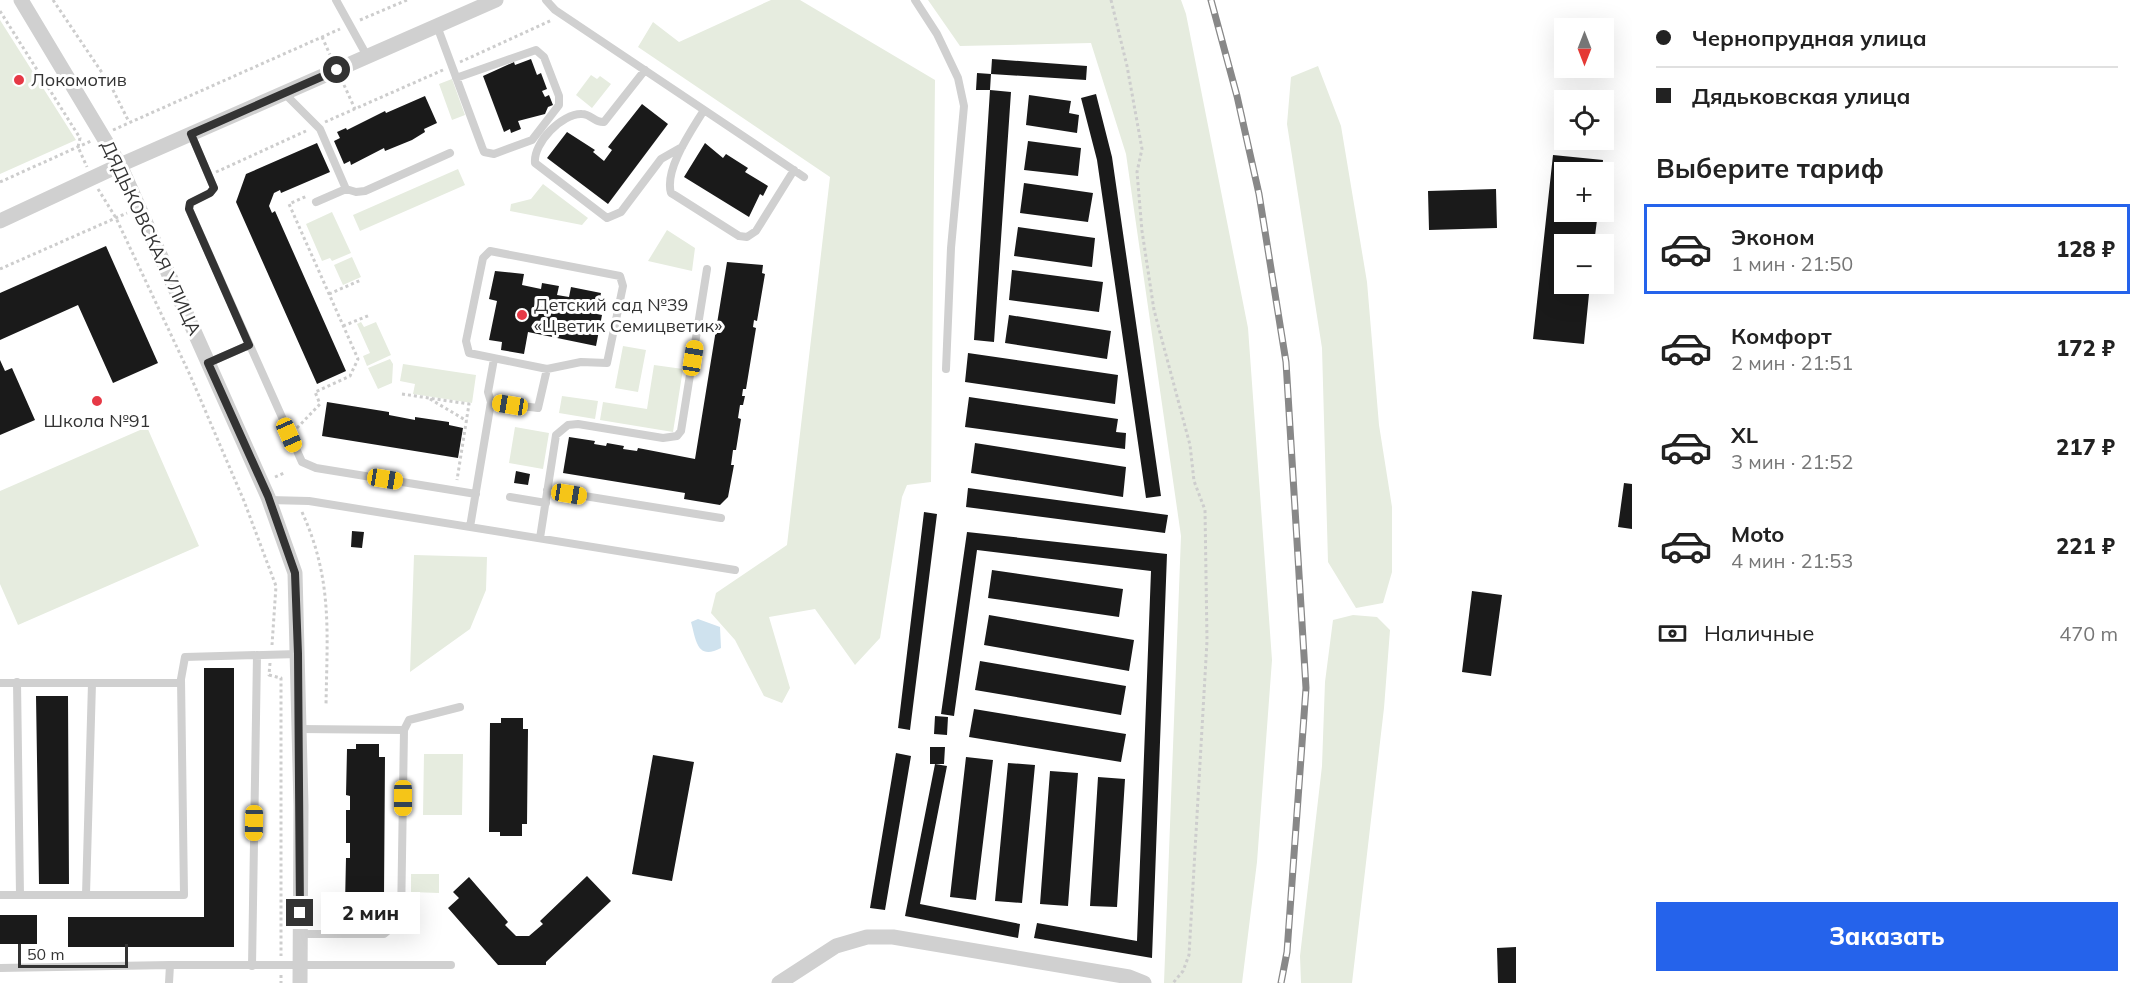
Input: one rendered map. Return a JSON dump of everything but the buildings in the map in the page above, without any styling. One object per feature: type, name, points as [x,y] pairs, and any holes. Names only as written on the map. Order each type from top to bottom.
[{"type":"street","name":"ДЯДЬКОВСКАЯ УЛИЦА","points":[[21,0],[120,165],[269,500],[295,573],[300,729],[300,983]]},
{"type":"street","points":[[0,220],[496,0]]},
{"type":"street","points":[[779,983],[836,946],[867,937],[892,937],[1025,959],[1129,977],[1144,983]]},
{"type":"lane","points":[[336,0],[367,56]]},
{"type":"lane","points":[[546,0],[563,15],[804,177]]},
{"type":"lane","points":[[915,0],[937,34],[958,78],[964,106],[951,248],[946,369]]},
{"type":"lane","points":[[437,26],[456,78],[482,147],[488,154],[532,140],[559,105],[559,96],[544,57],[536,50],[456,78]]},
{"type":"lane","points":[[645,70],[604,122],[581,114],[558,122],[536,151],[535,163],[608,218],[621,212],[662,159],[682,147]]},
{"type":"lane","points":[[284,93],[317,126],[346,189]]},
{"type":"lane","points":[[704,110],[682,147],[670,180],[671,193],[739,236],[752,236],[794,170]]},
{"type":"lane","points":[[191,134],[214,188],[210,193],[190,203],[189,209],[302,462],[308,466],[476,494]]},
{"type":"lane","points":[[315,202],[346,189],[356,192],[365,191],[450,153]]},
{"type":"lane","points":[[497,251],[620,276],[623,286],[607,363],[581,362],[548,369],[494,359],[469,353],[466,347],[486,253],[497,251]]},
{"type":"lane","points":[[540,538],[556,435],[568,425],[578,424],[663,438],[677,436],[681,431],[707,269]]},
{"type":"lane","points":[[208,363],[249,345]]},
{"type":"lane","points":[[470,527],[491,402],[488,392],[494,359]]},
{"type":"lane","points":[[491,402],[538,408],[548,369]]},
{"type":"lane","points":[[548,490],[721,518]]},
{"type":"lane","points":[[510,497],[546,503]]},
{"type":"lane","points":[[269,500],[309,501],[735,570]]},
{"type":"lane","points":[[0,895],[183,896],[181,683],[185,657],[298,654]]},
{"type":"lane","points":[[252,966],[257,655]]},
{"type":"lane","points":[[17,682],[20,895]]},
{"type":"lane","points":[[0,683],[181,683]]},
{"type":"lane","points":[[86,896],[92,683]]},
{"type":"lane","points":[[300,934],[384,934],[400,920],[404,730],[409,720],[460,707]]},
{"type":"lane","points":[[300,729],[404,730]]},
{"type":"lane","points":[[0,968],[170,965],[300,967],[312,964],[451,965]]},
{"type":"lane","points":[[169,983],[170,965]]},
{"type":"path","points":[[53,0],[111,86],[129,122]]},
{"type":"path","points":[[358,21],[407,0]]},
{"type":"path","points":[[1111,0],[1127,66],[1142,149],[1137,172],[1142,231],[1154,310],[1190,445],[1194,481],[1204,510],[1207,641],[1189,955],[1183,971],[1173,983]]},
{"type":"path","points":[[0,11],[80,138],[78,147],[116,219],[190,375],[244,501],[276,586],[276,624],[269,675],[281,678],[281,983]]},
{"type":"path","points":[[214,172],[563,15]]},
{"type":"path","points":[[0,182],[344,27]]},
{"type":"path","points":[[322,37],[331,57]]},
{"type":"path","points":[[344,85],[355,109]]},
{"type":"path","points":[[289,435],[320,404],[315,392],[350,376],[358,359],[289,204],[312,194]]},
{"type":"path","points":[[0,269],[132,211]]},
{"type":"path","points":[[329,294],[361,280]]},
{"type":"path","points":[[343,326],[370,315]]},
{"type":"path","points":[[402,394],[469,404],[455,491]]},
{"type":"path","points":[[428,398],[466,421]]},
{"type":"path","points":[[271,479],[284,473]]},
{"type":"path","points":[[300,508],[314,538],[323,569],[327,614],[326,706]]},
{"type":"shaded area","points":[[771,0],[800,0],[935,80],[931,482],[907,485],[902,497],[880,638],[855,665],[815,609],[769,617],[790,688],[782,703],[764,696],[735,640],[711,613],[716,593],[787,545],[830,177],[638,47],[653,22],[679,42]]},
{"type":"shaded area","points":[[928,0],[1181,0],[1186,14],[1248,328],[1272,660],[1257,862],[1242,983],[1164,983],[1181,536],[1126,154],[1091,43],[960,46]]},
{"type":"shaded area","name":"Локомотив","points":[[0,20],[76,140],[0,174]]},
{"type":"shaded area","points":[[1318,66],[1341,126],[1367,282],[1379,425],[1392,507],[1392,572],[1383,603],[1356,608],[1328,562],[1322,348],[1287,124],[1291,77]]},
{"type":"shaded area","points":[[591,75],[597,79],[600,76],[611,84],[592,108],[576,95]]},
{"type":"shaded area","points":[[452,79],[465,115],[452,120],[439,84]]},
{"type":"shaded area","points":[[458,169],[465,185],[360,231],[353,215]]},
{"type":"shaded area","points":[[543,184],[588,218],[582,225],[510,211],[511,204],[531,199]]},
{"type":"shaded area","points":[[332,212],[351,253],[332,261],[330,258],[322,261],[306,224]]},
{"type":"shaded area","points":[[667,230],[695,248],[692,271],[648,261]]},
{"type":"shaded area","points":[[352,257],[361,277],[343,285],[334,265]]},
{"type":"shaded area","points":[[361,322],[364,327],[376,322],[391,355],[367,366],[363,356],[370,353],[357,324]]},
{"type":"shaded area","points":[[623,346],[646,350],[638,392],[615,388]]},
{"type":"shaded area","points":[[390,359],[393,364],[392,383],[378,389],[368,368]]},
{"type":"shaded area","points":[[403,364],[476,375],[472,403],[413,394],[415,384],[400,381]]},
{"type":"shaded area","points":[[654,365],[683,369],[673,432],[600,420],[603,402],[647,409]]},
{"type":"shaded area","points":[[562,396],[598,401],[595,419],[559,413]]},
{"type":"shaded area","points":[[147,427],[199,546],[18,625],[0,584],[0,491]]},
{"type":"shaded area","points":[[515,427],[549,433],[543,469],[509,463]]},
{"type":"shaded area","points":[[414,555],[487,557],[486,590],[470,629],[410,672]]},
{"type":"shaded area","points":[[1353,615],[1377,617],[1390,630],[1384,708],[1352,983],[1301,983],[1300,956],[1322,766],[1325,682],[1333,620]]},
{"type":"shaded area","points":[[424,754],[463,754],[462,815],[423,815]]},
{"type":"shaded area","points":[[411,874],[439,874],[439,893],[411,892]]},
{"type":"water","points":[[698,619],[720,627],[721,648],[707,652],[699,647],[691,622]]},
{"type":"railway","points":[[1211,0],[1237,96],[1259,194],[1286,362],[1306,688],[1287,952],[1281,983]]},
{"type":"place","name":"Локомотив","points":[[19,80]]},
{"type":"place","name":"Детский сад №39 «Цветик Семицветик»","points":[[522,315]]},
{"type":"place","name":"Школа №91","points":[[97,401]]},
{"type":"route","points":[[300,913],[301,806],[295,573],[268,496],[208,363],[249,345],[189,209],[190,203],[210,193],[214,188],[191,134],[337,70]]}]
